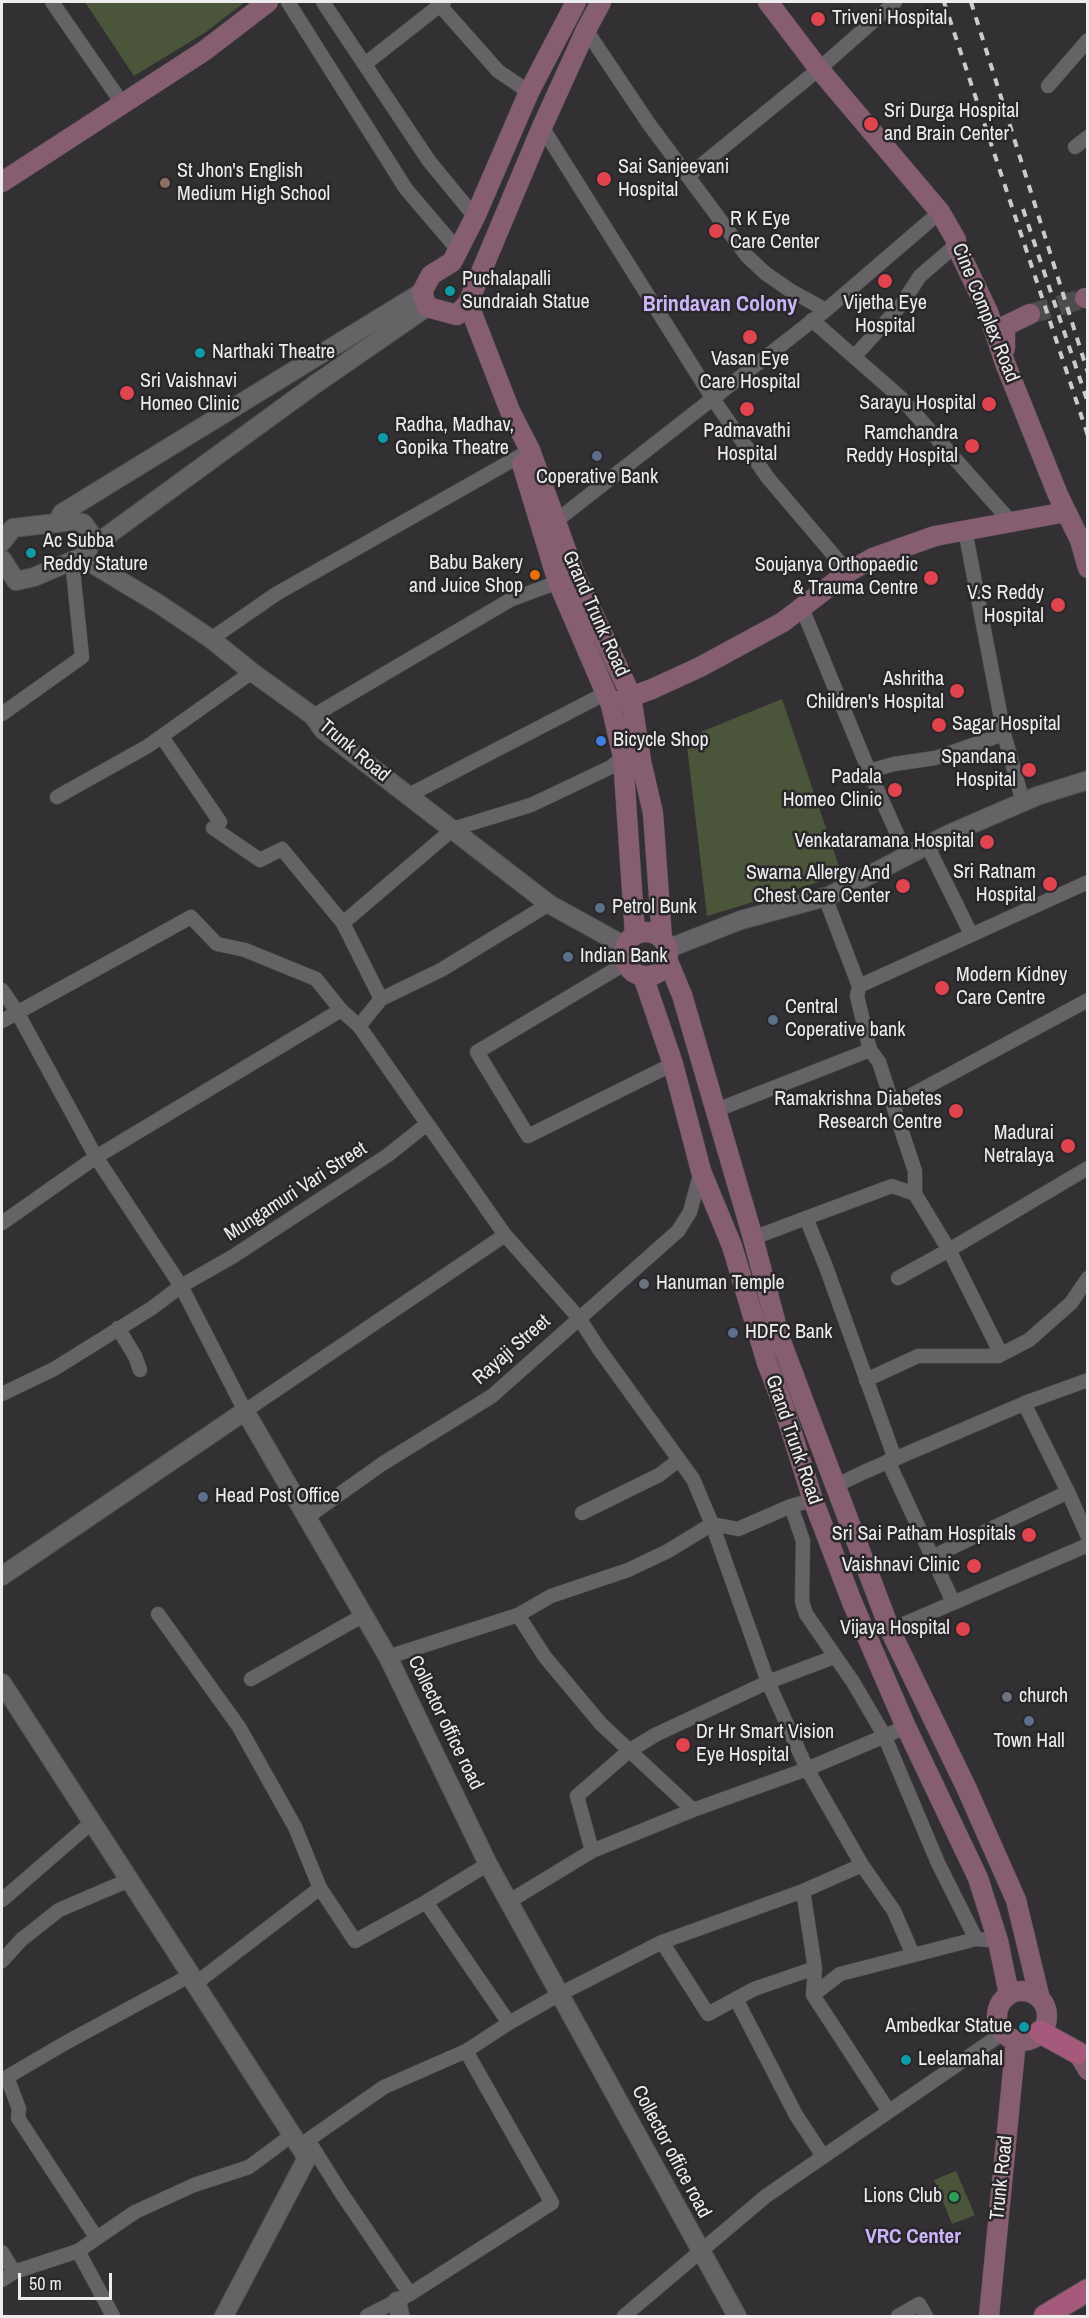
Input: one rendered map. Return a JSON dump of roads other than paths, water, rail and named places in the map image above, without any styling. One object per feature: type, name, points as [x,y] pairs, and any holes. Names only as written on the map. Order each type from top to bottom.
[{"type":"main road","points":[[2,182],[204,51],[268,2]]},
{"type":"main road","points":[[466,303],[424,299],[431,275],[455,256],[475,218],[529,92],[576,2]]},
{"type":"main road","points":[[466,303],[542,127],[601,2]]},
{"type":"main road","name":"Cine Complex Road","points":[[768,2],[819,69],[940,212],[956,240],[956,245],[988,312],[1005,363],[1066,512],[1080,540],[1088,568]]},
{"type":"main road","points":[[455,256],[465,273],[466,303],[520,456],[558,582],[609,699],[623,757],[629,948],[633,973],[643,976],[654,975],[660,971],[665,949],[650,933],[629,948]]},
{"type":"main road","name":"Grand Trunk Road","points":[[466,303],[510,411],[530,450],[575,575],[631,696],[653,813],[665,949],[682,995],[780,1339],[890,1629],[966,1787],[1016,1900],[1040,1999]]},
{"type":"main road","points":[[1005,363],[1005,326],[1030,314]]},
{"type":"main road","points":[[609,699],[631,696],[652,689],[700,667],[783,622],[848,572],[873,558],[935,536],[1066,512]]},
{"type":"main road","name":"Grand Trunk Road","points":[[643,976],[673,1064],[701,1171],[732,1246],[767,1363],[782,1402],[813,1500],[852,1602],[906,1727],[978,1878],[998,1941],[1009,1994]]},
{"type":"main road","points":[[1020,1991],[1031,1992],[1040,1999],[1046,2008],[1047,2020],[1040,2032],[1025,2040],[1010,2036],[998,2023],[997,2012],[1001,2002],[1009,1994],[1020,1991]]},
{"type":"main road","points":[[1040,2032],[1084,2059]]},
{"type":"main road","name":"Trunk Road","points":[[989,2316],[1010,2036]]},
{"type":"main road","points":[[1044,2316],[1088,2290]]},
{"type":"street","points":[[52,2],[122,103]]},
{"type":"street","points":[[288,2],[406,189],[455,256]]},
{"type":"street","points":[[323,2],[429,161],[475,218]]},
{"type":"street","points":[[688,176],[819,69],[895,2]]},
{"type":"street","points":[[365,64],[440,3],[498,71],[529,92]]},
{"type":"street","points":[[586,30],[649,124],[747,256],[765,273],[791,291],[826,310]]},
{"type":"street","points":[[1048,86],[1088,40]]},
{"type":"street","points":[[542,127],[713,399],[768,478],[848,572]]},
{"type":"street","points":[[1075,147],[1088,137]]},
{"type":"street","points":[[556,521],[826,310],[940,212]]},
{"type":"street","points":[[854,357],[901,305],[920,276],[956,245]]},
{"type":"street","points":[[57,523],[62,513],[424,299]]},
{"type":"street","points":[[2,560],[9,584],[34,577],[81,554],[323,378],[424,299]]},
{"type":"street","points":[[812,320],[901,398],[1011,522]]},
{"type":"street","points":[[211,639],[276,594],[520,456]]},
{"type":"street","points":[[2,714],[82,657],[81,554],[91,534],[79,520],[5,530]]},
{"type":"street","points":[[965,530],[1004,734],[1023,802]]},
{"type":"street","name":"Trunk Road","points":[[81,554],[211,639],[313,716],[323,730],[549,904],[629,948]]},
{"type":"street","points":[[313,716],[510,600],[558,582]]},
{"type":"street","points":[[802,608],[869,771],[907,856]]},
{"type":"street","points":[[57,797],[162,736],[252,672]]},
{"type":"street","points":[[409,795],[609,699]]},
{"type":"street","points":[[869,771],[894,764],[935,758],[1004,734]]},
{"type":"street","points":[[162,736],[217,825],[260,860],[282,849],[343,922],[381,999]]},
{"type":"street","points":[[343,922],[453,829],[531,805],[611,767],[623,757]]},
{"type":"street","points":[[665,949],[741,920],[825,897],[927,845],[1023,802],[1088,780]]},
{"type":"street","points":[[927,845],[971,934]]},
{"type":"street","points":[[859,986],[1088,882]]},
{"type":"street","points":[[825,897],[859,986],[857,996],[870,1050],[879,1062],[915,1171],[915,1194],[949,1250],[1000,1352]]},
{"type":"street","points":[[359,1026],[381,999],[441,970],[549,904]]},
{"type":"street","points":[[2,1021],[191,917],[217,944],[245,950],[315,979],[341,1010],[359,1026],[506,1235],[579,1318],[598,1349],[693,1479],[712,1524],[768,1682],[807,1769],[862,1865],[894,1911],[913,1955]]},
{"type":"street","points":[[629,948],[477,1052],[528,1136],[673,1064]]},
{"type":"street","points":[[2,990],[17,1012],[96,1157],[181,1286],[245,1411]]},
{"type":"street","points":[[893,1105],[1088,1000]]},
{"type":"street","points":[[2,1223],[96,1157],[341,1010]]},
{"type":"street","points":[[714,1111],[870,1050]]},
{"type":"street","name":"Mungamuri Vari Street","points":[[2,1394],[54,1369],[181,1286],[232,1257],[388,1155],[427,1124]]},
{"type":"street","points":[[898,1278],[1088,1167]]},
{"type":"street","name":"Rayaji Street","points":[[306,1518],[382,1464],[492,1396],[678,1231],[690,1212],[701,1171]]},
{"type":"street","points":[[753,1238],[892,1186],[915,1194]]},
{"type":"street","points":[[806,1218],[866,1380],[891,1460],[953,1602]]},
{"type":"street","points":[[2,1576],[506,1235]]},
{"type":"street","points":[[866,1380],[918,1356],[998,1356],[1000,1352],[1029,1340],[1071,1303],[1088,1278]]},
{"type":"street","points":[[118,1328],[135,1356],[140,1370]]},
{"type":"street","points":[[835,1486],[1024,1403],[1088,1380]]},
{"type":"street","points":[[1024,1403],[1088,1537]]},
{"type":"street","name":"Collector office road","points":[[245,1411],[362,1616],[388,1657],[508,1902],[737,2316]]},
{"type":"street","points":[[582,1513],[659,1475],[679,1460]]},
{"type":"street","points":[[932,1557],[1068,1492]]},
{"type":"street","points":[[388,1657],[518,1615],[551,1596],[628,1570],[668,1551],[712,1524],[738,1529],[791,1506],[813,1500]]},
{"type":"street","points":[[791,1506],[804,1541],[802,1600],[806,1614],[853,1682],[884,1736],[938,1863],[976,1939]]},
{"type":"street","points":[[890,1629],[1088,1545]]},
{"type":"street","points":[[158,1614],[239,1726],[295,1827],[320,1888],[355,1941],[426,1902],[488,1864]]},
{"type":"street","points":[[518,1615],[545,1657],[601,1724],[693,1810]]},
{"type":"street","points":[[251,1679],[362,1616]]},
{"type":"street","points":[[592,1851],[577,1796],[629,1751],[655,1735],[768,1682],[834,1657]]},
{"type":"street","points":[[2,1683],[193,1980],[302,2144],[342,2194],[402,2304]]},
{"type":"street","points":[[508,1902],[592,1851],[693,1810],[807,1769],[906,1727]]},
{"type":"street","points":[[2,1900],[91,1823]]},
{"type":"street","points":[[2,2252],[8,2276],[78,2251],[135,2212],[194,2185],[249,2167],[302,2144],[384,2087],[466,2051],[560,1994],[663,1942],[804,1891],[862,1865]]},
{"type":"street","points":[[2,1961],[21,1940],[59,1910],[129,1880]]},
{"type":"street","points":[[96,2237],[18,2118],[19,2109],[4,2079],[67,2042],[193,1980],[320,1888]]},
{"type":"street","points":[[804,1891],[815,1968],[813,1995],[888,2110]]},
{"type":"street","points":[[426,1902],[509,2023]]},
{"type":"street","points":[[813,1995],[840,1974],[976,1939],[998,1941]]},
{"type":"street","points":[[663,1942],[708,2014],[754,1989],[815,1968]]},
{"type":"street","points":[[736,1999],[796,2115],[823,2156]]},
{"type":"street","points":[[624,2316],[699,2250],[766,2196],[888,2110],[1010,2036]]},
{"type":"street","points":[[367,2316],[402,2304],[552,2203],[466,2051]]},
{"type":"street","points":[[224,2316],[302,2144]]},
{"type":"street","points":[[78,2251],[113,2316]]},
{"type":"street","points":[[898,2316],[919,2304],[926,2316]]},
{"type":"tunnel","points":[[1030,314],[1085,298]]},
{"type":"railway","points":[[944,2],[1088,436]]},
{"type":"railway","points":[[971,2],[1088,373]]},
{"type":"railway","points":[[1023,209],[1088,403]]},
{"type":"place","name":"Triveni Hospital","points":[[818,19]]},
{"type":"place","name":"Sri Durga Hospital and Brain Center","points":[[871,124]]},
{"type":"place","name":"Sai Sanjeevani Hospital","points":[[604,179]]},
{"type":"place","name":"St Jhon's English Medium High School","points":[[165,183]]},
{"type":"place","name":"R K Eye Care Center","points":[[716,231]]},
{"type":"place","name":"Vijetha Eye Hospital","points":[[885,281]]},
{"type":"place","name":"Puchalapalli Sundraiah Statue","points":[[450,291]]},
{"type":"place","name":"Vasan Eye Care Hospital","points":[[750,337]]},
{"type":"place","name":"Narthaki Theatre","points":[[200,353]]},
{"type":"place","name":"Sri Vaishnavi Homeo Clinic","points":[[127,393]]},
{"type":"place","name":"Sarayu Hospital","points":[[989,404]]},
{"type":"place","name":"Padmavathi Hospital","points":[[747,409]]},
{"type":"place","name":"Radha, Madhav, Gopika Theatre","points":[[383,438]]},
{"type":"place","name":"Ramchandra Reddy Hospital","points":[[972,446]]},
{"type":"place","name":"Coperative Bank","points":[[597,456]]},
{"type":"place","name":"Ac Subba Reddy Stature","points":[[31,553]]},
{"type":"place","name":"Babu Bakery and Juice Shop","points":[[535,575]]},
{"type":"place","name":"Soujanya Orthopaedic & Trauma Centre","points":[[931,578]]},
{"type":"place","name":"V.S Reddy Hospital","points":[[1058,605]]},
{"type":"place","name":"Ashritha Children's Hospital","points":[[957,691]]},
{"type":"place","name":"Sagar Hospital","points":[[939,725]]},
{"type":"place","name":"Bicycle Shop","points":[[601,741]]},
{"type":"place","name":"Spandana Hospital","points":[[1029,770]]},
{"type":"place","name":"Padala Homeo Clinic","points":[[895,790]]},
{"type":"place","name":"Venkataramana Hospital","points":[[987,842]]},
{"type":"place","name":"Sri Ratnam Hospital","points":[[1050,884]]},
{"type":"place","name":"Swarna Allergy And Chest Care Center","points":[[903,886]]},
{"type":"place","name":"Petrol Bunk","points":[[600,908]]},
{"type":"place","name":"Indian Bank","points":[[568,957]]},
{"type":"place","name":"Modern Kidney Care Centre","points":[[942,988]]},
{"type":"place","name":"Central Coperative bank","points":[[773,1020]]},
{"type":"place","name":"Ramakrishna Diabetes Research Centre","points":[[956,1111]]},
{"type":"place","name":"Madurai Netralaya","points":[[1068,1146]]},
{"type":"place","name":"Hanuman Temple","points":[[644,1284]]},
{"type":"place","name":"HDFC Bank","points":[[733,1333]]},
{"type":"place","name":"Head Post Office","points":[[203,1497]]},
{"type":"place","name":"Sri Sai Patham Hospitals","points":[[1029,1535]]},
{"type":"place","name":"Vaishnavi Clinic","points":[[974,1566]]},
{"type":"place","name":"Vijaya Hospital","points":[[963,1629]]},
{"type":"place","name":"church","points":[[1007,1697]]},
{"type":"place","name":"Town Hall","points":[[1029,1721]]},
{"type":"place","name":"Dr Hr Smart Vision Eye Hospital","points":[[683,1745]]},
{"type":"place","name":"Ambedkar Statue","points":[[1024,2027]]},
{"type":"place","name":"Leelamahal","points":[[906,2060]]},
{"type":"place","name":"Lions Club","points":[[954,2197]]},
{"type":"district","name":"Brindavan Colony","points":[[720,305]]},
{"type":"district","name":"VRC Center","points":[[913,2237]]}]
